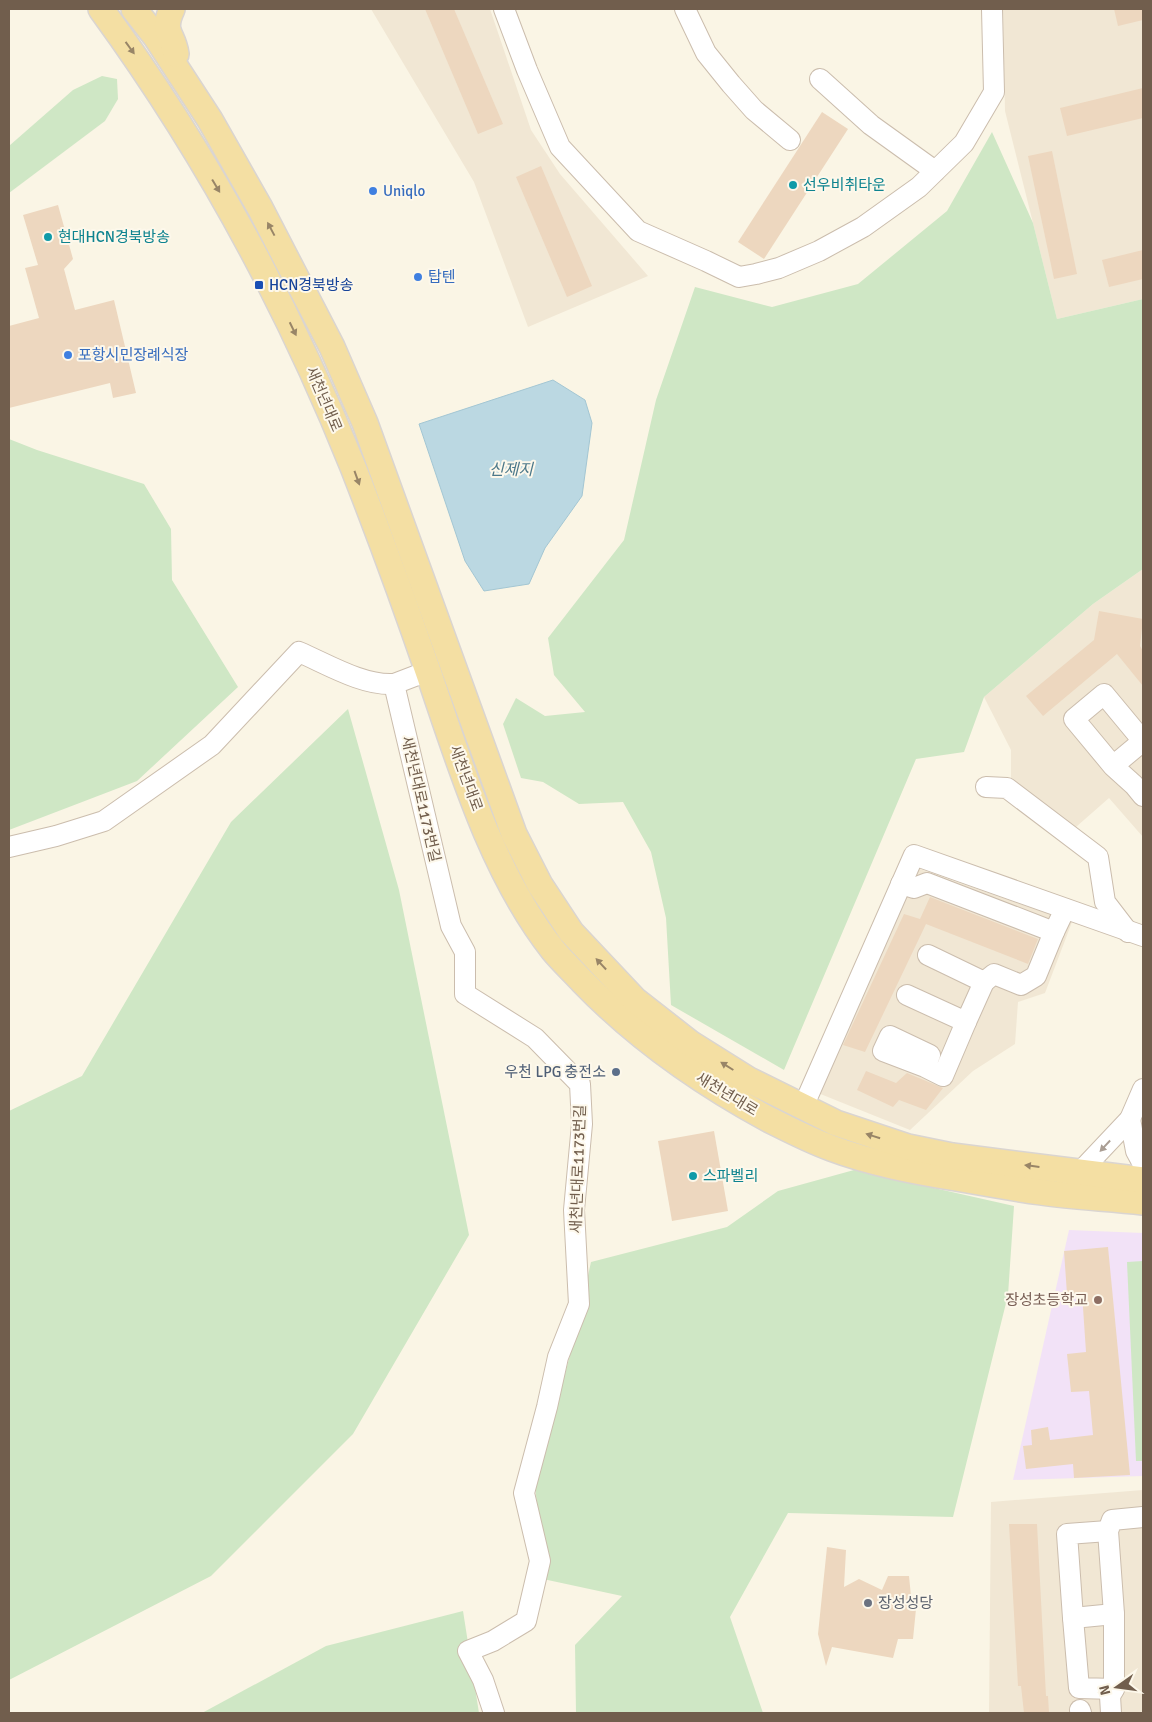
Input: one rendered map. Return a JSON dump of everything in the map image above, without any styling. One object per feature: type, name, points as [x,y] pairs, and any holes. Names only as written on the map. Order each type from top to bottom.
[{"type":"main road","name":"새천년대로","points":[[101,9],[165,100],[246,238],[306,357],[353,467],[491,844],[522,904],[554,951],[608,1008],[669,1057],[730,1098],[789,1130],[831,1148],[909,1170],[1042,1192],[1143,1202]]},
{"type":"main road","name":"새천년대로","points":[[134,9],[156,37],[210,120],[260,208],[332,347],[365,423],[514,834],[540,885],[571,932],[635,1000],[690,1043],[749,1080],[836,1123],[908,1148],[952,1156],[1143,1180]]},
{"type":"main road","points":[[172,9],[168,17],[167,30],[175,46],[177,69]]},
{"type":"main road","points":[[148,74],[159,69],[166,72],[191,111],[210,120]]},
{"type":"main road","points":[[389,565],[414,556]]},
{"type":"main road","points":[[454,747],[478,738]]},
{"type":"street","points":[[504,9],[527,70],[560,147],[638,231],[706,260],[739,277],[779,268],[819,251],[871,221],[919,187],[964,143],[994,92],[992,9]]},
{"type":"street","points":[[685,9],[706,53],[754,110],[790,140]]},
{"type":"street","points":[[820,79],[871,125],[935,171]]},
{"type":"street","points":[[9,847],[56,836],[104,821],[212,745],[299,652],[376,684],[394,684],[428,671]]},
{"type":"street","name":"새천년대로1173번길","points":[[394,684],[451,926],[465,952],[465,994],[535,1038],[580,1084],[582,1124],[574,1210],[579,1304],[558,1357],[524,1493],[540,1561],[526,1621],[493,1641],[468,1652],[482,1680],[494,1713]]},
{"type":"street","points":[[1113,766],[1140,786]]},
{"type":"street","points":[[986,788],[1007,788],[1098,857],[1105,902],[1136,934]]},
{"type":"street","points":[[803,1106],[914,855],[1136,934]]},
{"type":"street","points":[[901,884],[914,888],[927,883],[1054,932]]},
{"type":"street","points":[[925,1067],[943,1076],[984,982],[994,974],[1021,985],[1036,976],[1065,908]]},
{"type":"street","points":[[928,954],[984,982]]},
{"type":"street","points":[[907,995],[966,1022]]},
{"type":"street","points":[[1080,1172],[1130,1119],[1143,1089]]},
{"type":"street","points":[[1130,1119],[1136,1151],[1143,1164]]},
{"type":"street","points":[[1111,1713],[1110,1696],[1114,1689],[1114,1614],[1108,1531],[1112,1520],[1143,1517]]},
{"type":"street","points":[[1108,1531],[1067,1534],[1079,1688],[1114,1689]]},
{"type":"street","points":[[1074,1618],[1114,1614]]},
{"type":"shaded area","points":[[371,9],[490,9],[531,130],[560,174],[648,276],[528,327],[474,182]]},
{"type":"shaded area","points":[[1003,9],[1143,9],[1143,299],[1057,319],[1005,111]]},
{"type":"shaded area","points":[[1143,569],[1143,837],[1109,798],[1068,834],[1011,781],[1011,750],[984,697],[1093,604]]},
{"type":"shaded area","points":[[917,868],[1072,922],[1045,993],[1018,1002],[1015,1044],[973,1071],[910,1130],[808,1089]]},
{"type":"shaded area","name":"장성초등학교","points":[[1069,1230],[1143,1233],[1143,1476],[1013,1480]]},
{"type":"shaded area","points":[[1143,1490],[1143,1713],[989,1713],[991,1502]]},
{"type":"green space","points":[[102,76],[117,79],[118,99],[105,121],[9,193],[9,146],[73,90]]},
{"type":"green space","points":[[992,132],[1033,223],[1057,319],[1143,299],[1143,569],[1093,604],[984,697],[964,752],[916,759],[784,1070],[671,1005],[666,918],[651,852],[623,802],[579,804],[543,782],[521,778],[503,724],[516,698],[545,716],[585,712],[554,675],[548,638],[624,540],[656,400],[695,287],[772,307],[858,284],[947,211]]},
{"type":"green space","points":[[9,439],[37,450],[144,484],[171,529],[172,580],[238,687],[137,781],[9,830]]},
{"type":"green space","points":[[348,709],[399,890],[469,1235],[353,1434],[211,1576],[9,1680],[9,1111],[82,1076],[231,822]]},
{"type":"green space","points":[[854,1170],[1014,1206],[1008,1295],[953,1517],[788,1513],[730,1617],[763,1713],[576,1713],[575,1645],[622,1596],[543,1579],[535,1483],[572,1348],[591,1262],[727,1227],[778,1191]]},
{"type":"green space","points":[[1143,1261],[1143,1461],[1136,1461],[1127,1262]]},
{"type":"green space","points":[[463,1611],[479,1713],[202,1713],[326,1646]]},
{"type":"water","name":"신제지","points":[[553,380],[585,400],[592,423],[582,496],[545,548],[529,584],[484,591],[465,561],[419,424]]},
{"type":"building","points":[[425,9],[454,9],[503,124],[478,134]]},
{"type":"building","points":[[1114,9],[1142,9],[1143,20],[1118,26]]},
{"type":"building","points":[[1143,88],[1143,118],[1067,136],[1060,108]]},
{"type":"building","name":"선우비취타운","points":[[822,112],[848,129],[764,259],[738,242]]},
{"type":"building","points":[[1052,151],[1077,274],[1054,279],[1028,156]]},
{"type":"building","points":[[541,166],[592,286],[567,297],[516,177]]},
{"type":"building","name":"포항시민장례식장","points":[[58,205],[73,259],[64,269],[75,310],[114,300],[136,393],[113,398],[110,383],[9,408],[9,326],[39,318],[25,268],[38,265],[23,215]]},
{"type":"building","points":[[1143,250],[1143,279],[1109,287],[1102,260]]},
{"type":"building","points":[[1099,611],[1143,619],[1140,646],[1143,651],[1143,686],[1117,654],[1043,716],[1026,696],[1094,640]]},
{"type":"building","points":[[930,897],[1038,939],[1028,964],[926,924],[865,1052],[843,1045],[904,914],[920,919]]},
{"type":"building","points":[[866,1071],[896,1083],[907,1073],[943,1088],[926,1110],[899,1100],[893,1107],[857,1090]]},
{"type":"building","name":"스파벨리","points":[[714,1131],[728,1211],[672,1221],[658,1141]]},
{"type":"building","points":[[1108,1247],[1130,1475],[1074,1478],[1073,1464],[1026,1469],[1023,1446],[1032,1445],[1031,1430],[1048,1427],[1050,1440],[1093,1435],[1089,1391],[1071,1392],[1067,1354],[1086,1352],[1082,1293],[1067,1294],[1064,1251]]},
{"type":"building","points":[[1009,1524],[1037,1524],[1046,1696],[1048,1696],[1049,1713],[1024,1713],[1021,1686],[1018,1686]]},
{"type":"building","name":"장성성당","points":[[827,1547],[846,1550],[844,1587],[859,1579],[882,1590],[888,1576],[909,1576],[911,1596],[916,1609],[913,1639],[898,1639],[893,1658],[832,1647],[826,1666],[818,1634]]},
{"type":"place","name":"선우비취타운","points":[[793,185]]},
{"type":"place","name":"Uniqlo","points":[[373,191]]},
{"type":"place","name":"현대HCN경북방송","points":[[48,237]]},
{"type":"place","name":"탑텐","points":[[418,277]]},
{"type":"place","name":"HCN경북방송","points":[[259,285]]},
{"type":"place","name":"포항시민장례식장","points":[[68,355]]},
{"type":"place","name":"우천 LPG 충전소","points":[[616,1072]]},
{"type":"place","name":"스파벨리","points":[[693,1176]]},
{"type":"place","name":"장성초등학교","points":[[1098,1300]]},
{"type":"place","name":"장성성당","points":[[868,1603]]}]
